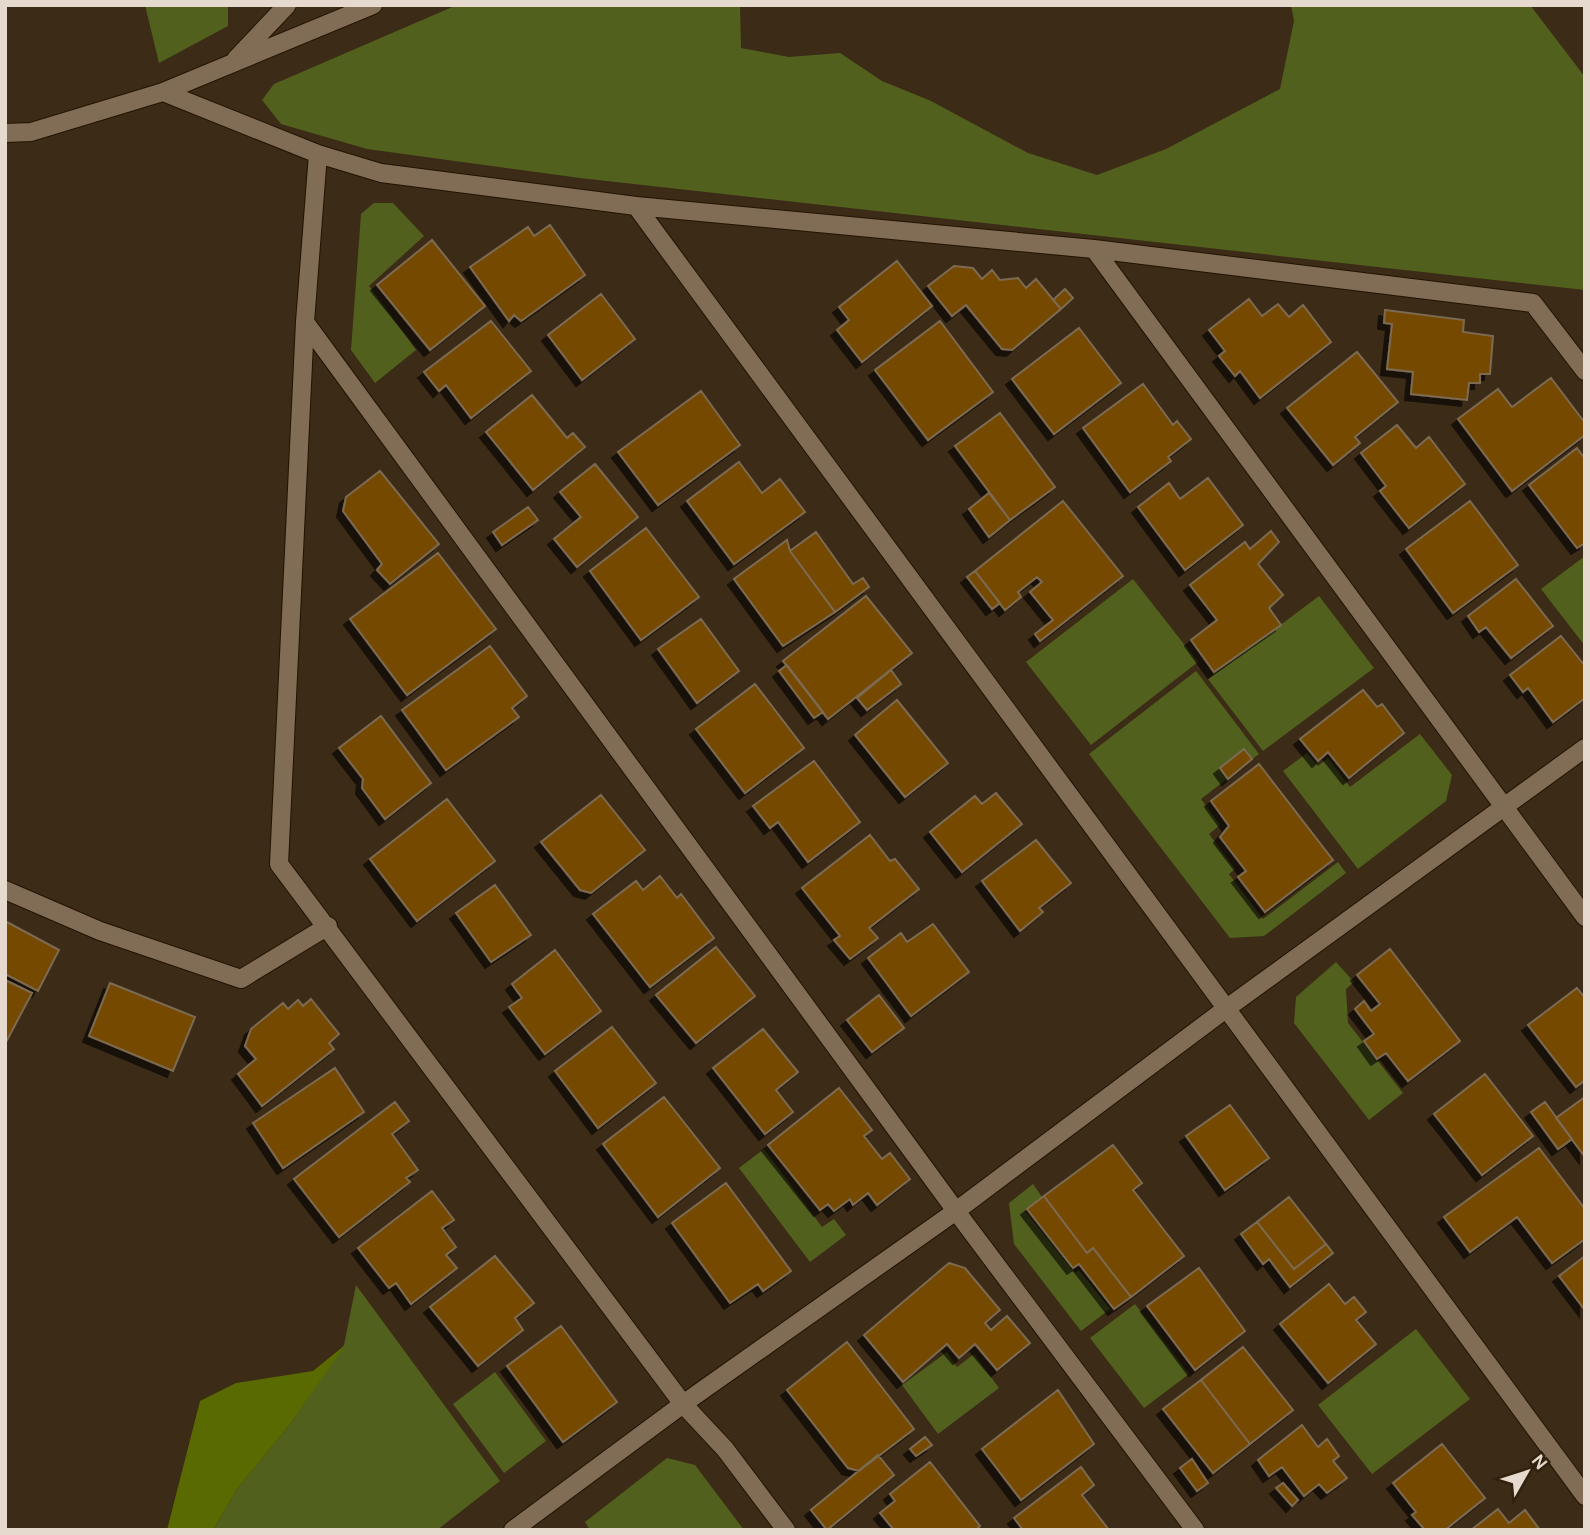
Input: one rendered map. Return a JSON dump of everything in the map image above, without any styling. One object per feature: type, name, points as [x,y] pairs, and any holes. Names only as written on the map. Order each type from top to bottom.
[{"type":"street","points":[[231,64],[287,5]]},
{"type":"street","points":[[5,133],[31,132],[163,92],[373,5]]},
{"type":"street","points":[[163,92],[318,154],[381,173],[636,206],[1094,249],[1533,303],[1585,370]]},
{"type":"street","points":[[318,154],[305,322],[279,864],[683,1404],[725,1450],[786,1530]]},
{"type":"street","points":[[636,206],[1585,1496]]},
{"type":"street","points":[[1094,249],[1585,917]]},
{"type":"street","points":[[305,322],[956,1211],[1195,1530]]},
{"type":"street","points":[[513,1530],[683,1404],[956,1211],[1227,1008],[1585,748]]},
{"type":"street","points":[[5,890],[100,931],[242,979],[328,926]]},
{"type":"green space","points":[[145,5],[228,5],[228,26],[159,63]]},
{"type":"green space","points":[[457,5],[740,5],[741,48],[789,57],[840,53],[882,81],[931,101],[1028,153],[1097,175],[1166,149],[1280,89],[1294,21],[1291,5],[1530,5],[1585,77],[1585,290],[580,178],[367,149],[281,124],[262,100],[274,84]]},
{"type":"green space","points":[[374,203],[393,203],[424,236],[369,286],[416,350],[375,383],[351,350],[361,214]]},
{"type":"green space","points":[[1585,556],[1585,646],[1541,589]]},
{"type":"green space","points":[[1133,579],[1198,662],[1091,745],[1026,662]]},
{"type":"green space","points":[[1319,596],[1374,668],[1263,751],[1208,679]]},
{"type":"green space","points":[[1196,671],[1259,754],[1201,799],[1220,825],[1209,834],[1235,869],[1229,874],[1263,919],[1338,862],[1346,873],[1264,936],[1230,938],[1089,754]]},
{"type":"green space","points":[[1420,734],[1452,775],[1446,801],[1358,869],[1283,771],[1307,753],[1318,766],[1328,758],[1350,787]]},
{"type":"green space","points":[[1336,962],[1354,982],[1346,989],[1348,1023],[1403,1093],[1369,1120],[1294,1023],[1296,997]]},
{"type":"green space","points":[[764,1149],[822,1227],[834,1219],[846,1235],[810,1262],[739,1168]]},
{"type":"green space","points":[[1033,1184],[1042,1197],[1025,1211],[1075,1273],[1079,1270],[1110,1309],[1081,1331],[1014,1244],[1009,1203]]},
{"type":"green space","points":[[356,1285],[500,1481],[437,1530],[213,1530],[237,1489],[291,1423],[344,1345]]},
{"type":"green space","points":[[1135,1304],[1189,1374],[1144,1408],[1090,1338]]},
{"type":"green space","points":[[1416,1329],[1470,1399],[1372,1474],[1318,1405]]},
{"type":"green space","points":[[345,1345],[291,1423],[237,1489],[213,1530],[167,1530],[200,1401],[236,1383],[313,1371]]},
{"type":"green space","points":[[947,1352],[957,1367],[974,1354],[999,1388],[938,1434],[902,1385]]},
{"type":"green space","points":[[495,1372],[546,1441],[504,1473],[453,1404]]},
{"type":"green space","points":[[667,1458],[695,1465],[744,1530],[590,1530],[585,1522]]},
{"type":"building","points":[[550,225],[585,275],[521,321],[514,315],[509,321],[470,267],[528,227],[534,236]]},
{"type":"building","points":[[432,240],[485,306],[430,350],[377,285]]},
{"type":"building","points":[[897,261],[932,306],[862,362],[837,330],[849,320],[839,307]]},
{"type":"building","points":[[954,266],[973,268],[982,279],[992,270],[1000,280],[1018,278],[1026,288],[1036,279],[1061,309],[1012,350],[1002,349],[966,305],[952,316],[928,286]]},
{"type":"building","points":[[1065,289],[1073,298],[1061,309],[1053,300]]},
{"type":"building","points":[[601,294],[635,339],[582,380],[548,335]]},
{"type":"building","points":[[1249,299],[1262,316],[1278,304],[1289,317],[1303,305],[1331,342],[1260,398],[1240,371],[1235,376],[1219,356],[1225,351],[1209,330]]},
{"type":"building","points":[[1385,310],[1464,320],[1463,332],[1493,336],[1490,374],[1480,374],[1480,383],[1469,383],[1467,400],[1411,394],[1413,372],[1387,369],[1392,324],[1384,323]]},
{"type":"building","points":[[491,321],[531,371],[471,418],[446,385],[439,391],[424,372]]},
{"type":"building","points":[[940,321],[993,392],[928,440],[875,370]]},
{"type":"building","points":[[1079,328],[1121,383],[1054,434],[1012,379]]},
{"type":"building","points":[[1357,352],[1398,402],[1355,437],[1360,443],[1333,465],[1287,408]]},
{"type":"building","points":[[1551,378],[1585,423],[1585,435],[1512,491],[1458,419],[1498,389],[1512,407]]},
{"type":"building","points":[[1143,384],[1173,425],[1177,421],[1191,439],[1168,457],[1171,461],[1130,492],[1083,428]]},
{"type":"building","points":[[701,391],[740,445],[658,505],[618,452]]},
{"type":"building","points":[[532,395],[567,438],[573,433],[585,447],[533,490],[486,432]]},
{"type":"building","points":[[1000,413],[1055,487],[1010,520],[955,446]]},
{"type":"building","points":[[1397,425],[1416,448],[1429,437],[1465,484],[1409,528],[1380,491],[1386,486],[1361,453]]},
{"type":"building","points":[[1577,448],[1585,459],[1585,543],[1577,548],[1529,485]]},
{"type":"building","points":[[739,462],[762,493],[780,479],[805,512],[734,564],[687,501]]},
{"type":"building","points":[[595,464],[638,517],[577,567],[554,539],[581,517],[560,492]]},
{"type":"building","points":[[380,471],[439,544],[390,584],[377,570],[382,564],[343,511],[346,497]]},
{"type":"building","points":[[1208,478],[1243,525],[1185,570],[1138,507],[1169,483],[1180,499]]},
{"type":"building","points":[[989,493],[1010,520],[989,537],[969,509]]},
{"type":"building","points":[[1063,501],[1123,576],[1040,641],[1035,634],[1053,620],[1030,592],[1042,582],[1037,577],[1018,592],[1021,597],[1005,610],[975,571]]},
{"type":"building","points":[[1470,501],[1518,565],[1453,613],[1406,549]]},
{"type":"building","points":[[528,507],[538,520],[502,545],[493,532]]},
{"type":"building","points":[[646,528],[699,597],[641,640],[590,571]]},
{"type":"building","points":[[1271,531],[1279,542],[1258,564],[1283,595],[1269,608],[1281,625],[1214,672],[1191,640],[1217,620],[1190,585],[1245,542],[1250,549]]},
{"type":"building","points":[[816,532],[853,584],[863,578],[869,587],[835,612],[790,551]]},
{"type":"building","points":[[787,540],[790,551],[835,612],[783,646],[734,579]]},
{"type":"building","points":[[438,553],[496,629],[407,695],[350,619]]},
{"type":"building","points":[[975,571],[1000,603],[992,609],[967,577]]},
{"type":"building","points":[[1516,579],[1553,626],[1511,658],[1486,627],[1479,632],[1468,616]]},
{"type":"building","points":[[866,596],[912,653],[828,719],[783,661]]},
{"type":"building","points":[[701,619],[739,671],[697,703],[658,649]]},
{"type":"building","points":[[1561,636],[1585,666],[1585,698],[1553,722],[1528,688],[1523,692],[1510,675]]},
{"type":"building","points":[[490,646],[527,696],[512,708],[519,717],[446,770],[402,710]]},
{"type":"building","points":[[787,665],[823,712],[814,718],[779,671]]},
{"type":"building","points":[[891,670],[901,684],[867,710],[857,698]]},
{"type":"building","points":[[755,684],[804,748],[745,793],[696,729]]},
{"type":"building","points":[[1363,690],[1377,707],[1382,704],[1404,733],[1349,778],[1328,752],[1318,761],[1300,739]]},
{"type":"building","points":[[897,700],[948,763],[905,797],[855,735]]},
{"type":"building","points":[[381,716],[431,783],[385,819],[362,788],[363,779],[339,748]]},
{"type":"building","points":[[1244,749],[1252,759],[1228,779],[1220,768]]},
{"type":"building","points":[[814,761],[860,822],[808,862],[778,822],[770,828],[753,806]]},
{"type":"building","points":[[1259,764],[1333,860],[1265,912],[1238,877],[1246,871],[1220,837],[1229,826],[1211,801]]},
{"type":"building","points":[[996,793],[1022,824],[962,872],[930,832],[975,796],[982,804]]},
{"type":"building","points":[[601,795],[645,850],[591,893],[580,890],[541,842]]},
{"type":"building","points":[[447,799],[495,861],[417,921],[370,859]]},
{"type":"building","points":[[870,835],[890,861],[895,859],[919,889],[869,928],[878,938],[850,959],[834,940],[840,936],[802,888]]},
{"type":"building","points":[[1036,840],[1071,883],[1039,908],[1043,912],[1020,931],[982,881]]},
{"type":"building","points":[[660,876],[677,898],[681,894],[714,938],[650,987],[593,914],[636,881],[643,890]]},
{"type":"building","points":[[495,885],[531,935],[491,962],[456,913]]},
{"type":"building","points":[[5,921],[59,950],[38,991],[5,974]]},
{"type":"building","points":[[933,924],[969,972],[911,1016],[868,958],[901,933],[907,942]]},
{"type":"building","points":[[716,947],[755,996],[696,1043],[656,995]]},
{"type":"building","points":[[1390,949],[1460,1041],[1408,1081],[1386,1053],[1377,1059],[1364,1041],[1374,1034],[1355,1009],[1364,1001],[1371,1011],[1380,1004],[1357,975]]},
{"type":"building","points":[[555,950],[601,1011],[545,1054],[509,1007],[522,998],[512,984]]},
{"type":"building","points":[[5,980],[32,993],[5,1044]]},
{"type":"building","points":[[110,983],[195,1017],[173,1071],[89,1036]]},
{"type":"building","points":[[1577,988],[1585,998],[1585,1080],[1576,1087],[1528,1025]]},
{"type":"building","points":[[879,995],[904,1028],[872,1052],[847,1020]]},
{"type":"building","points":[[311,999],[339,1034],[329,1043],[334,1049],[262,1106],[238,1074],[256,1059],[245,1046],[251,1029],[283,1003],[288,1009],[298,1000],[303,1006]]},
{"type":"building","points":[[612,1027],[656,1083],[598,1128],[555,1071]]},
{"type":"building","points":[[763,1029],[798,1072],[776,1090],[793,1112],[765,1134],[713,1068]]},
{"type":"building","points":[[335,1068],[364,1112],[283,1168],[253,1123]]},
{"type":"building","points":[[1485,1074],[1533,1136],[1482,1175],[1434,1114]]},
{"type":"building","points":[[839,1088],[872,1130],[864,1136],[882,1159],[890,1153],[910,1179],[877,1205],[868,1193],[853,1205],[850,1199],[834,1211],[828,1204],[820,1210],[768,1145]]},
{"type":"building","points":[[664,1097],[720,1168],[658,1217],[603,1144]]},
{"type":"building","points":[[1585,1097],[1585,1157],[1556,1118]]},
{"type":"building","points":[[395,1102],[409,1121],[392,1134],[418,1170],[406,1178],[410,1182],[339,1237],[294,1179]]},
{"type":"building","points":[[1545,1102],[1572,1139],[1558,1149],[1531,1112]]},
{"type":"building","points":[[1230,1105],[1269,1158],[1225,1190],[1186,1136]]},
{"type":"building","points":[[1113,1145],[1142,1183],[1133,1190],[1184,1256],[1131,1297],[1093,1248],[1087,1253],[1044,1196]]},
{"type":"building","points":[[1539,1148],[1585,1209],[1585,1239],[1552,1263],[1517,1217],[1470,1252],[1444,1217]]},
{"type":"building","points":[[726,1183],[791,1271],[763,1291],[758,1284],[730,1303],[672,1223]]},
{"type":"building","points":[[432,1191],[454,1220],[442,1228],[456,1247],[446,1255],[457,1268],[411,1304],[396,1283],[389,1288],[358,1248]]},
{"type":"building","points":[[1044,1196],[1087,1253],[1093,1248],[1131,1297],[1114,1309],[1079,1264],[1073,1268],[1027,1209]]},
{"type":"building","points":[[1289,1197],[1326,1244],[1294,1269],[1257,1222]]},
{"type":"building","points":[[1257,1222],[1294,1269],[1326,1244],[1333,1253],[1290,1287],[1269,1259],[1263,1264],[1241,1234]]},
{"type":"building","points":[[495,1256],[534,1303],[515,1318],[523,1330],[478,1366],[430,1307]]},
{"type":"building","points":[[1585,1256],[1585,1310],[1559,1276]]},
{"type":"building","points":[[949,1263],[965,1268],[1000,1310],[985,1323],[991,1330],[1007,1316],[1030,1343],[997,1370],[975,1344],[959,1358],[947,1344],[903,1382],[864,1335]]},
{"type":"building","points":[[1199,1268],[1245,1331],[1195,1370],[1147,1306]]},
{"type":"building","points":[[1329,1284],[1345,1304],[1354,1297],[1366,1312],[1356,1320],[1376,1344],[1328,1383],[1280,1324]]},
{"type":"building","points":[[561,1326],[617,1402],[563,1442],[507,1366]]},
{"type":"building","points":[[847,1342],[914,1429],[859,1471],[848,1468],[787,1390]]},
{"type":"building","points":[[1243,1347],[1293,1410],[1250,1444],[1201,1380]]},
{"type":"building","points":[[1201,1380],[1250,1444],[1213,1473],[1163,1409]]},
{"type":"building","points":[[1058,1390],[1094,1444],[1021,1500],[982,1449]]},
{"type":"building","points":[[1302,1425],[1318,1447],[1327,1439],[1339,1456],[1333,1461],[1347,1478],[1327,1493],[1319,1484],[1304,1496],[1282,1467],[1269,1476],[1258,1460]]},
{"type":"building","points":[[925,1437],[932,1445],[916,1456],[910,1449]]},
{"type":"building","points":[[1442,1444],[1485,1498],[1445,1530],[1425,1530],[1412,1515],[1416,1512],[1393,1483]]},
{"type":"building","points":[[878,1455],[894,1475],[827,1530],[811,1510]]},
{"type":"building","points":[[1192,1459],[1208,1483],[1197,1491],[1180,1468]]},
{"type":"building","points":[[930,1462],[980,1526],[976,1530],[894,1530],[880,1513],[895,1501],[890,1494]]},
{"type":"building","points":[[1081,1467],[1094,1485],[1082,1495],[1109,1530],[1023,1530],[1014,1518]]},
{"type":"building","points":[[1283,1483],[1298,1500],[1292,1506],[1276,1488]]},
{"type":"building","points":[[1498,1509],[1509,1523],[1525,1510],[1540,1530],[1471,1530]]}]
